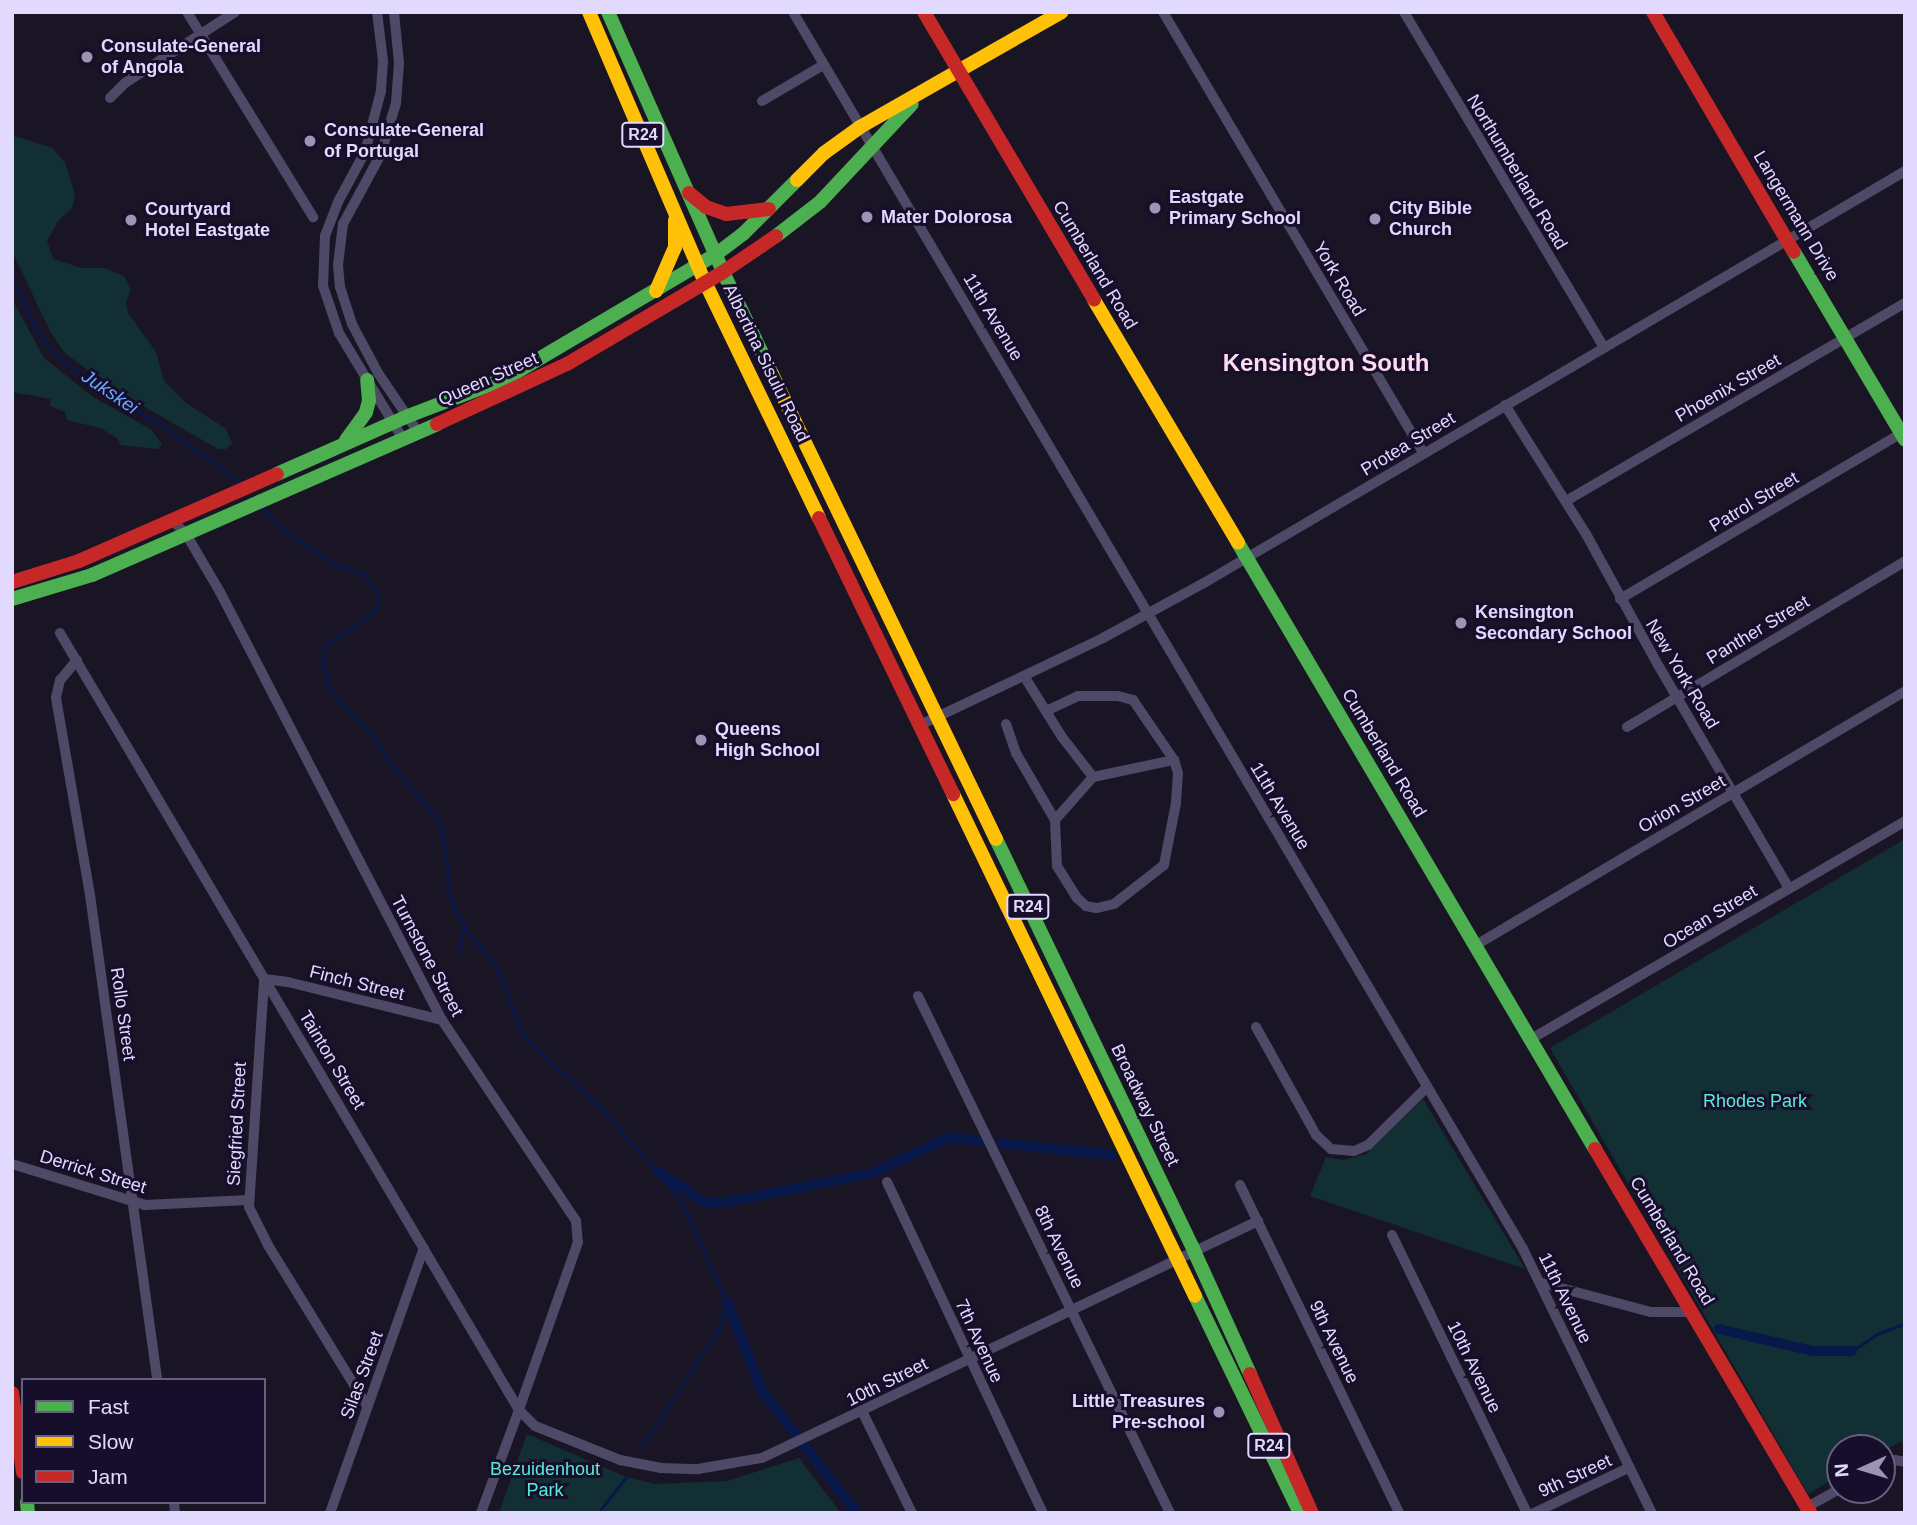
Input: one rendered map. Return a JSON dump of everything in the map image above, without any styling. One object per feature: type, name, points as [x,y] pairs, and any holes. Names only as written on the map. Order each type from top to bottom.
[{"type":"main road","name":"Albertina Sisulu Road","points":[[589,12],[705,282],[918,726]]},
{"type":"main road","name":"Albertina Sisulu Road","points":[[608,12],[684,189],[936,718]]},
{"type":"main road","name":"Cumberland Road","points":[[924,12],[1809,1510]]},
{"type":"main road","name":"Queen Street","points":[[12,582],[79,561],[393,422],[505,379],[715,255],[769,209],[824,153],[860,127],[1062,12]]},
{"type":"main road","name":"Langermann Drive","points":[[1653,12],[1903,435]]},
{"type":"main road","name":"Queen Street","points":[[12,599],[92,575],[547,374],[723,271],[808,213],[920,95]]},
{"type":"main road","points":[[684,189],[697,201],[719,213],[738,215],[769,209]]},
{"type":"main road","points":[[656,290],[676,247],[674,205]]},
{"type":"main road","points":[[340,446],[358,427],[366,412],[369,401],[367,380]]},
{"type":"main road","name":"Broadway Street","points":[[936,718],[1194,1251],[1312,1513]]},
{"type":"main road","name":"Broadway Street","points":[[918,726],[1179,1258],[1300,1513]]},
{"type":"main road","points":[[12,1393],[21,1458]]},
{"type":"street","points":[[187,12],[313,217]]},
{"type":"street","points":[[110,98],[125,83],[236,12]]},
{"type":"street","points":[[377,12],[383,61],[376,116],[365,152],[330,220],[322,255],[327,303],[339,333],[403,439]]},
{"type":"street","points":[[394,12],[399,63],[396,103],[381,154],[342,224],[338,265],[340,287],[352,324],[378,373],[418,432]]},
{"type":"street","name":"11th Avenue","points":[[793,12],[1542,1283],[1652,1513]]},
{"type":"street","name":"York Road","points":[[1163,12],[1424,454]]},
{"type":"street","name":"Northumberland Road","points":[[1404,12],[1604,347]]},
{"type":"street","points":[[762,101],[824,65]]},
{"type":"street","name":"Protea Street","points":[[918,726],[1148,614],[1905,171]]},
{"type":"street","name":"Phoenix Street","points":[[1566,501],[1905,303]]},
{"type":"street","name":"New York Road","points":[[1506,405],[1566,501],[1620,599],[1789,888]]},
{"type":"street","name":"Patrol Street","points":[[1620,599],[1903,435]]},
{"type":"street","name":"Turnstone Street","points":[[173,521],[186,534],[220,592],[442,1020],[571,1211],[578,1227],[574,1254],[519,1410]]},
{"type":"street","name":"Panther Street","points":[[1627,727],[1905,561]]},
{"type":"street","name":"Tainton Street","points":[[60,633],[519,1410]]},
{"type":"street","name":"Rollo Street","points":[[77,660],[60,680],[56,698],[90,895],[158,1378]]},
{"type":"street","points":[[1024,676],[1093,777]]},
{"type":"street","name":"Orion Street","points":[[1476,944],[1905,691]]},
{"type":"street","points":[[1006,724],[1016,753],[1055,820],[1057,866],[1077,898],[1091,908],[1114,904],[1164,864],[1176,803],[1178,773],[1174,760],[1136,703],[1128,698],[1078,696],[1046,711]]},
{"type":"street","points":[[1055,820],[1093,777],[1174,760]]},
{"type":"street","name":"Ocean Street","points":[[1531,1040],[1905,821]]},
{"type":"street","name":"Finch Street","points":[[264,979],[442,1020]]},
{"type":"street","name":"Siegfried Street","points":[[264,979],[248,1200],[260,1232],[366,1406]]},
{"type":"street","name":"8th Avenue","points":[[918,996],[1170,1513]]},
{"type":"street","points":[[1256,1027],[1316,1135],[1331,1149],[1354,1151],[1368,1145],[1427,1087]]},
{"type":"street","name":"Derrick Street","points":[[12,1164],[134,1203],[171,1205],[248,1200]]},
{"type":"street","name":"7th Avenue","points":[[887,1182],[1042,1513]]},
{"type":"street","name":"9th Avenue","points":[[1240,1185],[1399,1513]]},
{"type":"street","name":"10th Street","points":[[519,1410],[535,1426],[620,1460],[661,1468],[698,1469],[762,1458],[1258,1221]]},
{"type":"street","name":"10th Avenue","points":[[1392,1235],[1527,1513]]},
{"type":"street","name":"Silas Street","points":[[330,1513],[424,1248]]},
{"type":"street","points":[[1542,1283],[1651,1312],[1692,1312]]},
{"type":"street","points":[[481,1513],[519,1410]]},
{"type":"street","points":[[862,1411],[912,1513]]},
{"type":"street","name":"9th Street","points":[[1534,1513],[1630,1467]]},
{"type":"street","points":[[1809,1510],[1826,1498]]},
{"type":"green space","points":[[12,135],[52,148],[65,162],[75,195],[72,208],[58,221],[47,241],[53,259],[82,268],[104,268],[124,276],[131,289],[126,302],[128,313],[156,352],[164,381],[186,403],[225,428],[232,443],[226,449],[218,449],[112,388],[65,353],[51,333],[12,251]]},
{"type":"green space","points":[[12,299],[44,358],[93,397],[152,430],[162,445],[158,449],[121,445],[117,438],[100,428],[67,420],[65,412],[50,406],[51,399],[12,392]]},
{"type":"green space","name":"Rhodes Park","points":[[1905,839],[1905,1447],[1901,1441],[1896,1444],[1896,1434],[1826,1434],[1826,1483],[1808,1494],[1550,1048]]},
{"type":"green space","points":[[1423,1099],[1525,1269],[1310,1196],[1326,1157],[1343,1160],[1366,1154]]},
{"type":"green space","name":"Bezuidenhout Park","points":[[527,1434],[626,1477],[656,1484],[727,1481],[799,1458],[841,1513],[499,1513]]},
{"type":"waterway","name":"Jukskei","points":[[12,277],[34,324],[49,348],[101,389],[165,427],[241,483]]},
{"type":"waterway","points":[[261,506],[278,525],[306,546],[335,564],[364,574],[379,594],[378,608],[374,613],[325,646],[323,662],[328,686],[347,710],[371,733],[388,760],[440,822],[448,869],[448,888],[454,906],[469,933],[496,965],[524,1036],[604,1111],[680,1198],[727,1302],[719,1330],[642,1447]]},
{"type":"waterway","points":[[459,954],[464,926]]},
{"type":"waterway","points":[[659,1172],[704,1202],[726,1202],[872,1173],[950,1137],[980,1141]]},
{"type":"waterway","points":[[1001,1143],[1111,1155]]},
{"type":"waterway","points":[[727,1302],[762,1391],[857,1513]]},
{"type":"waterway","points":[[1852,1351],[1877,1334],[1905,1323]]},
{"type":"waterway","points":[[1719,1329],[1813,1351],[1852,1351]]},
{"type":"waterway","points":[[598,1513],[626,1477]]},
{"type":"traffic: fast","points":[[608,12],[723,272],[772,374]]},
{"type":"traffic: fast","points":[[776,236],[820,202],[912,104]]},
{"type":"traffic: fast","points":[[277,474],[408,416],[505,379],[715,255],[743,234],[797,180]]},
{"type":"traffic: fast","points":[[1794,252],[1905,440]]},
{"type":"traffic: fast","points":[[346,440],[366,412],[369,401],[367,380]]},
{"type":"traffic: fast","points":[[12,599],[92,575],[437,424]]},
{"type":"traffic: fast","points":[[1238,543],[1595,1149]]},
{"type":"traffic: fast","points":[[996,839],[1194,1251],[1250,1374]]},
{"type":"traffic: fast","points":[[1195,1296],[1300,1513]]},
{"type":"traffic: fast","points":[[27,1504],[28,1513]]},
{"type":"traffic: slow","points":[[589,12],[705,282],[819,518]]},
{"type":"traffic: slow","points":[[797,180],[824,153],[860,127],[1062,12]]},
{"type":"traffic: slow","points":[[656,291],[675,247],[675,220]]},
{"type":"traffic: slow","points":[[1094,300],[1238,543]]},
{"type":"traffic: slow","points":[[772,374],[996,839]]},
{"type":"traffic: slow","points":[[953,794],[1195,1296]]},
{"type":"traffic: jam","points":[[924,12],[1094,300]]},
{"type":"traffic: jam","points":[[1653,12],[1794,252]]},
{"type":"traffic: jam","points":[[689,193],[706,207],[726,214],[769,209]]},
{"type":"traffic: jam","points":[[437,424],[567,364],[723,272],[776,236]]},
{"type":"traffic: jam","points":[[12,582],[79,561],[277,474]]},
{"type":"traffic: jam","points":[[819,518],[953,794]]},
{"type":"traffic: jam","points":[[1595,1149],[1810,1513]]},
{"type":"traffic: jam","points":[[1250,1374],[1312,1513]]},
{"type":"traffic: jam","points":[[12,1393],[21,1458]]},
{"type":"place","name":"Consulate-General of Angola","points":[[87,57]]},
{"type":"place","name":"Consulate-General of Portugal","points":[[310,141]]},
{"type":"place","name":"Eastgate Primary School","points":[[1155,208]]},
{"type":"place","name":"Mater Dolorosa","points":[[867,217]]},
{"type":"place","name":"City Bible Church","points":[[1375,219]]},
{"type":"place","name":"Courtyard Hotel Eastgate","points":[[131,220]]},
{"type":"place","name":"Kensington Secondary School","points":[[1461,623]]},
{"type":"place","name":"Queens High School","points":[[701,740]]},
{"type":"place","name":"Little Treasures Pre-school","points":[[1219,1412]]},
{"type":"district","name":"Kensington South","points":[[1326,363]]}]
